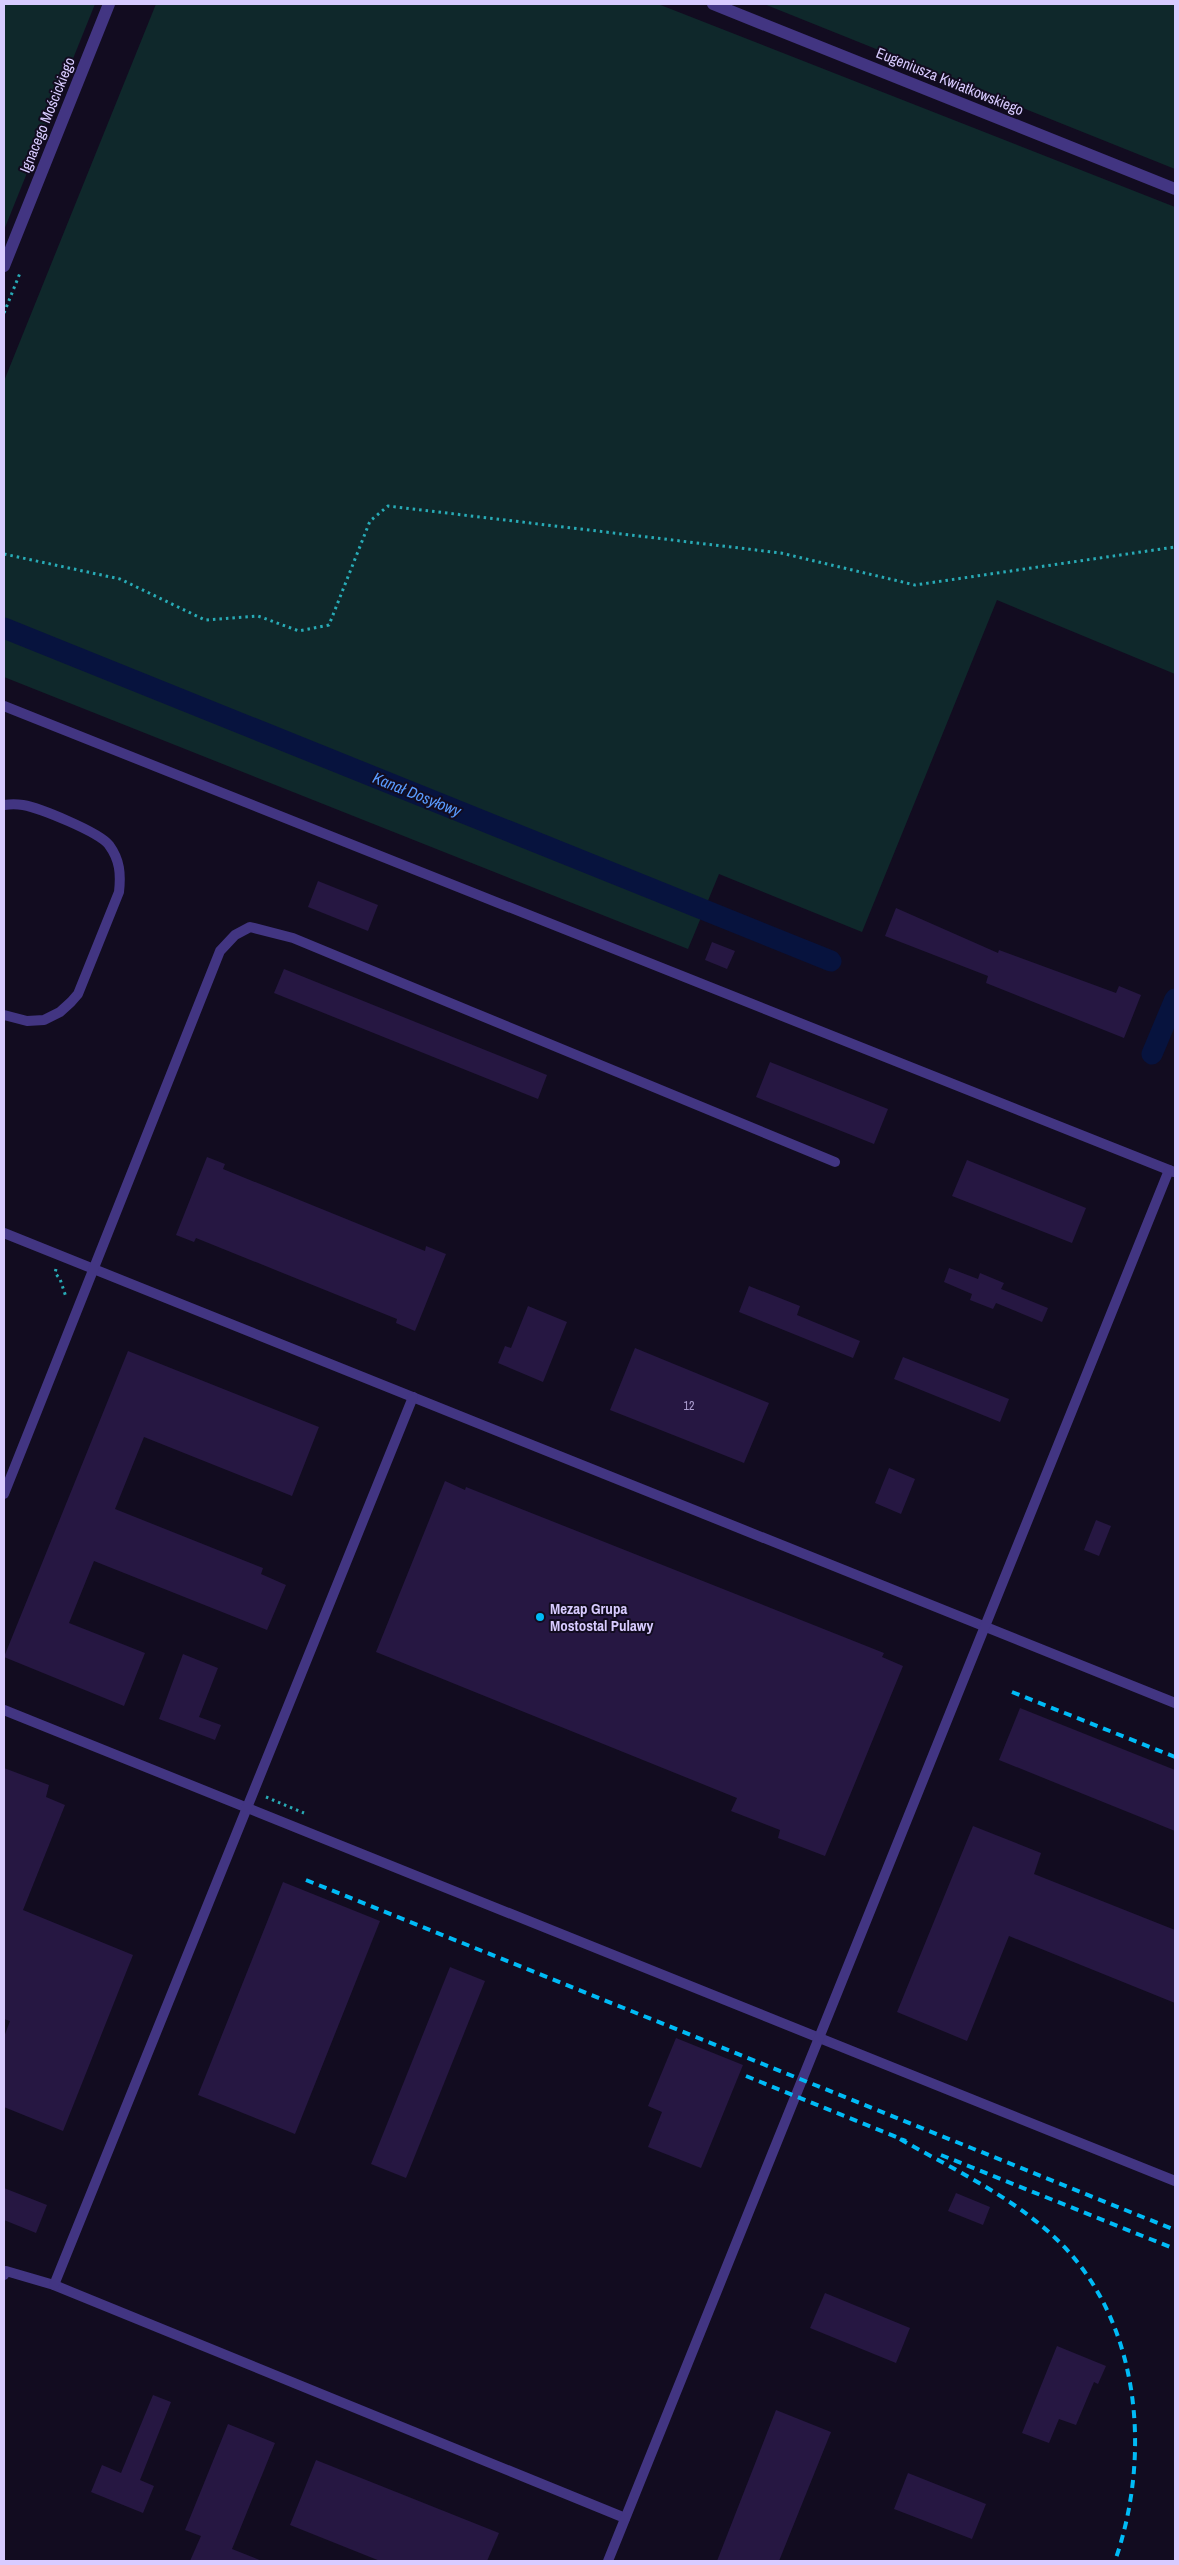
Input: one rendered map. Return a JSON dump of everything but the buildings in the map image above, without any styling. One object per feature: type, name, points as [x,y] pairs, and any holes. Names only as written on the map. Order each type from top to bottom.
[{"type":"street","name":"Ignacego Mościckiego","points":[[4,266],[109,4]]},
{"type":"street","name":"Eugeniusza Kwiatkowskiego","points":[[713,4],[1175,189]]},
{"type":"lane","points":[[4,706],[1172,1171],[984,1626],[820,2038],[608,2561]]},
{"type":"lane","points":[[4,804],[23,804],[97,835],[108,844],[117,860],[121,874],[119,892],[78,994],[60,1012],[44,1020],[27,1021],[4,1015]]},
{"type":"lane","points":[[4,1494],[220,951],[235,935],[250,927],[293,938],[835,1162]]},
{"type":"lane","points":[[4,1233],[1175,1703]]},
{"type":"lane","points":[[54,2284],[413,1397]]},
{"type":"lane","points":[[4,1710],[1175,2181]]},
{"type":"lane","points":[[4,2275],[6,2271],[54,2284],[625,2518]]},
{"type":"path","points":[[4,554],[120,579],[205,620],[258,616],[299,631],[329,625],[370,521],[388,506],[781,553],[915,585],[1175,547]]},
{"type":"green space","points":[[4,4],[95,4],[4,230]]},
{"type":"green space","points":[[156,4],[658,4],[1175,207],[1175,674],[997,600],[862,932],[719,874],[688,949],[4,677],[4,381]]},
{"type":"green space","points":[[764,4],[1175,4],[1175,169]]},
{"type":"waterway","name":"Kanał Dosyłowy","points":[[4,628],[831,961]]},
{"type":"waterway","name":"Kanał Dosyłowy","points":[[1152,1054],[1175,999]]},
{"type":"railway","points":[[1012,1692],[1175,1757]]},
{"type":"railway","points":[[306,1880],[1175,2230]]},
{"type":"railway","points":[[746,2076],[906,2141]]},
{"type":"railway","points":[[900,2139],[978,2182],[1034,2220],[1051,2234],[1081,2267],[1104,2304],[1120,2344],[1131,2387],[1135,2431],[1134,2475],[1127,2519],[1115,2561]]},
{"type":"railway","points":[[941,2155],[1175,2249]]},
{"type":"place","name":"Mezap Grupa Mostostal Pulawy","points":[[540,1617]]}]
